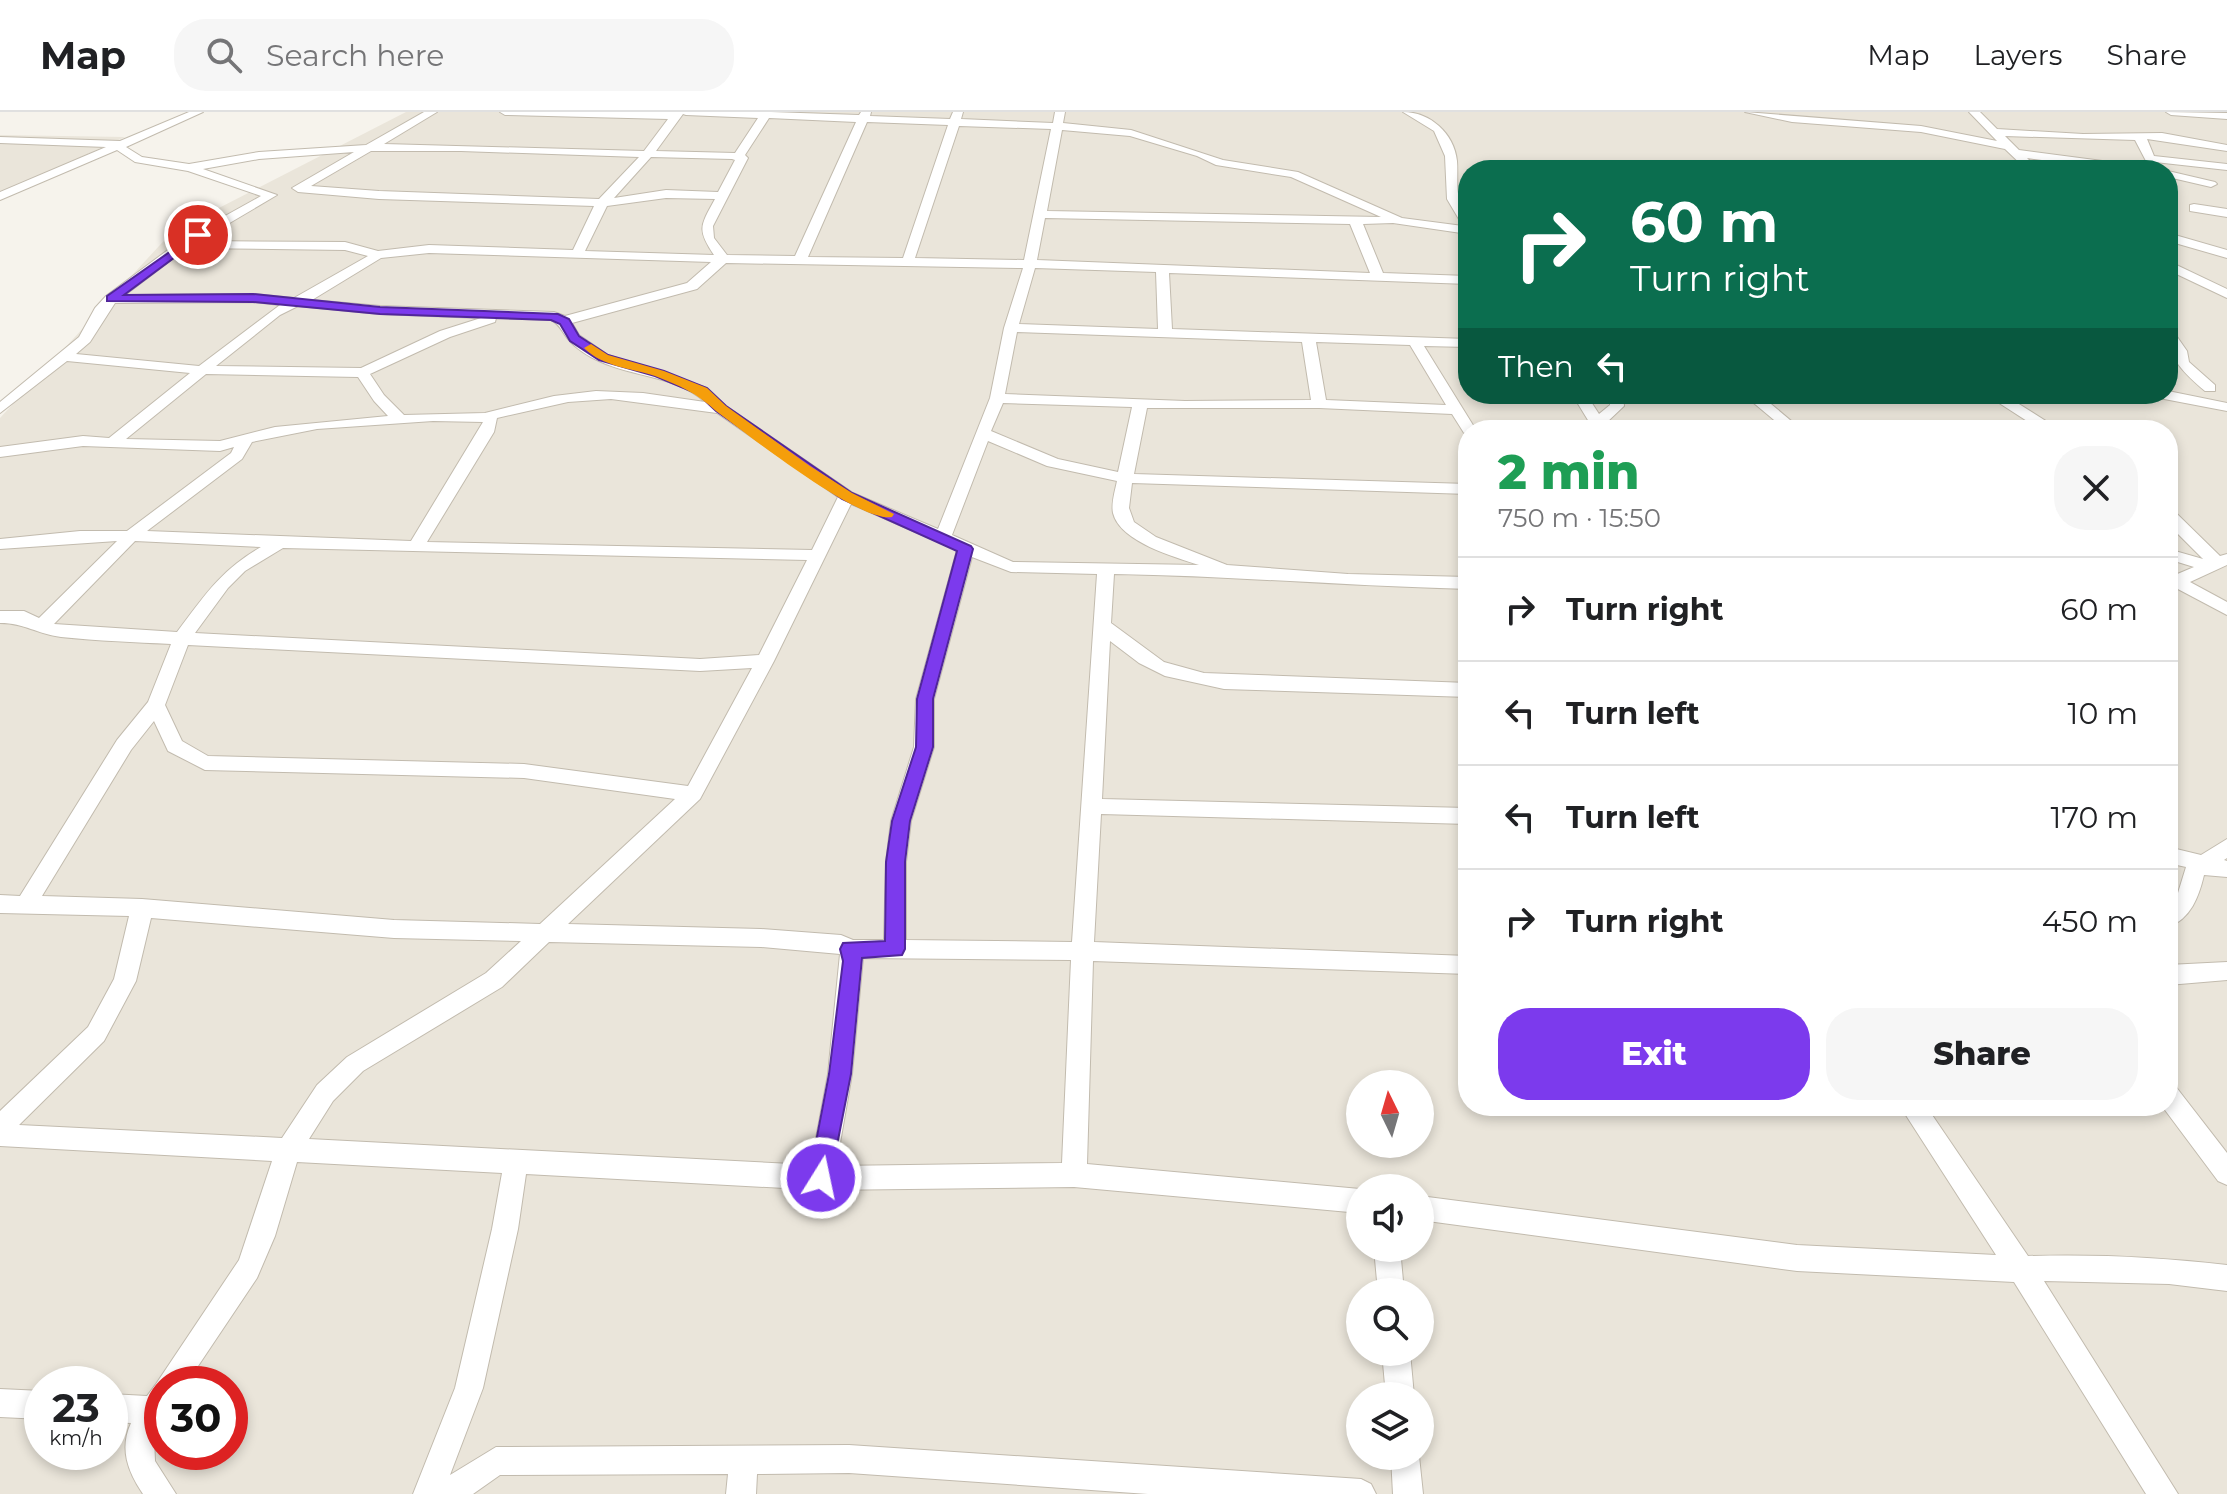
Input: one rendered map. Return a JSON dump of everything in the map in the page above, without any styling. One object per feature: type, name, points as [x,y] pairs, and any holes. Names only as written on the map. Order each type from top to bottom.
[{"type":"street","points":[[0,196],[198,112]]},
{"type":"street","points":[[0,409],[85,339],[102,308],[111,299],[184,244],[271,195],[298,188],[432,112]]},
{"type":"street","points":[[505,112],[957,117],[1131,133],[1201,154],[1220,163],[1294,174],[1399,221]]},
{"type":"street","points":[[942,539],[997,398],[1011,328],[1030,264],[1060,112]]},
{"type":"street","points":[[1408,112],[1439,129],[1451,156],[1453,199],[1458,207]]},
{"type":"street","points":[[1750,112],[1806,120],[1921,129],[2010,150],[2079,160]]},
{"type":"street","points":[[1795,112],[1806,120]]},
{"type":"street","points":[[1974,112],[2022,160]]},
{"type":"street","points":[[2171,112],[2227,116]]},
{"type":"street","points":[[577,254],[602,203],[637,168],[680,113]]},
{"type":"street","points":[[739,156],[760,127],[765,113]]},
{"type":"street","points":[[800,260],[865,115]]},
{"type":"street","points":[[908,261],[957,117]]},
{"type":"street","points":[[1993,132],[2083,137],[2162,136],[2227,148]]},
{"type":"street","points":[[2136,135],[2143,141],[2150,159],[2157,160]]},
{"type":"street","points":[[1,141],[118,144]]},
{"type":"street","points":[[118,144],[124,152],[139,160],[190,168],[271,195]]},
{"type":"street","points":[[190,168],[270,153],[369,148],[739,156]]},
{"type":"street","points":[[723,259],[708,238],[707,226],[741,161],[739,156]]},
{"type":"street","points":[[2178,163],[2227,167]]},
{"type":"street","points":[[2178,176],[2211,184]]},
{"type":"street","points":[[0,188],[15,190]]},
{"type":"street","points":[[298,188],[379,195],[602,203],[666,194],[720,196]]},
{"type":"street","points":[[2194,208],[2227,213]]},
{"type":"street","points":[[1040,214],[1399,221],[1458,229]]},
{"type":"street","points":[[1355,220],[1377,275]]},
{"type":"street","points":[[2178,240],[2227,254]]},
{"type":"street","points":[[184,244],[313,248],[339,245],[378,255],[429,249],[723,259],[1030,264],[1458,279]]},
{"type":"street","points":[[112,443],[200,370],[291,303],[324,289],[378,255]]},
{"type":"street","points":[[564,321],[692,286],[723,259]]},
{"type":"street","points":[[1162,268],[1165,333]]},
{"type":"street","points":[[2178,270],[2227,294]]},
{"type":"street","points":[[111,299],[253,298],[380,310],[554,316],[564,321],[574,338],[603,358],[702,391],[721,409],[847,496],[1011,567],[1234,571],[1348,580],[1458,583]]},
{"type":"street","points":[[66,357],[200,370],[329,374],[362,372],[381,366],[445,334],[504,315]]},
{"type":"street","points":[[1011,328],[1458,343]]},
{"type":"street","points":[[1308,338],[1319,404]]},
{"type":"street","points":[[1416,344],[1463,420]]},
{"type":"street","points":[[2178,348],[2182,363],[2210,388]]},
{"type":"street","points":[[362,372],[379,398],[401,420]]},
{"type":"street","points":[[2185,399],[2210,388],[2227,389]]},
{"type":"street","points":[[0,452],[83,441],[220,446],[275,431],[317,425],[485,417],[539,403],[593,395],[620,395],[721,409]]},
{"type":"street","points":[[997,398],[1457,410]]},
{"type":"street","points":[[2178,398],[2227,407]]},
{"type":"street","points":[[1140,404],[1121,514],[1127,527],[1163,545],[1234,571]]},
{"type":"street","points":[[1604,420],[1617,404]]},
{"type":"street","points":[[1762,404],[1782,420]]},
{"type":"street","points":[[2014,404],[2031,420]]},
{"type":"street","points":[[417,545],[487,432],[491,421],[485,417]]},
{"type":"street","points":[[983,433],[1011,448],[1069,470],[1125,478],[1458,489]]},
{"type":"street","points":[[41,627],[132,535],[201,480],[237,456],[245,441]]},
{"type":"street","points":[[182,1366],[248,1269],[262,1236],[288,1150],[325,1093],[355,1064],[494,980],[693,794],[765,661],[847,496]]},
{"type":"street","points":[[2178,525],[2218,563]]},
{"type":"street","points":[[0,544],[50,535],[132,535],[280,542],[818,555]]},
{"type":"street","points":[[26,905],[124,745],[156,705],[182,638],[222,584],[239,567],[280,542]]},
{"type":"street","points":[[895,949],[896,862],[901,821],[924,747],[925,699],[966,549]]},
{"type":"street","points":[[2178,556],[2218,563]]},
{"type":"street","points":[[2178,580],[2218,563]]},
{"type":"street","points":[[1074,1175],[1083,951],[1106,569]]},
{"type":"street","points":[[2178,586],[2227,609]]},
{"type":"street","points":[[0,617],[24,617],[41,627],[182,638],[700,665],[765,661]]},
{"type":"street","points":[[1103,625],[1164,671],[1185,677],[1224,683],[1458,690]]},
{"type":"street","points":[[156,705],[175,746],[205,763],[524,771],[693,794]]},
{"type":"street","points":[[1092,806],[1458,816]]},
{"type":"street","points":[[2178,908],[2188,897],[2195,870],[2227,847]]},
{"type":"street","points":[[2178,858],[2227,869]]},
{"type":"street","points":[[0,904],[142,908],[394,929],[761,938],[841,944],[850,949],[1083,951],[1458,965]]},
{"type":"street","points":[[0,1127],[96,1034],[125,981],[142,908]]},
{"type":"street","points":[[821,1178],[842,1060],[853,961],[850,949]]},
{"type":"street","points":[[2178,974],[2227,971]]},
{"type":"street","points":[[2178,1107],[2224,1163]]},
{"type":"street","points":[[1919,1116],[2021,1269],[2163,1494]]},
{"type":"street","points":[[0,1135],[821,1178],[1074,1175],[1346,1200]]},
{"type":"street","points":[[428,1494],[469,1388],[505,1229],[516,1162]]},
{"type":"street","points":[[1434,1210],[1797,1258],[2021,1269],[2084,1267],[2169,1271],[2227,1278]]},
{"type":"street","points":[[0,1403],[24,1404]]},
{"type":"street","points":[[144,1428],[140,1436],[141,1466],[161,1494]]},
{"type":"street","points":[[447,1494],[496,1461],[849,1459],[1361,1494]]},
{"type":"street","points":[[741,1494],[743,1460]]},
{"type":"street","points":[[1406,1470],[1408,1494]]},
{"type":"shaded area","points":[[406,112],[2227,112],[2227,1494],[0,1494],[0,418],[172,232]]},
{"type":"shaded area","points":[[0,135],[125,137],[0,194]]},
{"type":"slow traffic","points":[[591,348],[603,358],[659,373],[702,391],[721,409],[805,469],[847,496],[887,514]]},
{"type":"route","points":[[198,235],[111,299],[253,298],[380,310],[554,316],[564,321],[574,338],[603,358],[659,373],[702,391],[721,409],[847,496],[966,549],[925,699],[924,747],[901,821],[896,862],[895,949],[850,949],[853,961],[840,1074],[821,1178]]}]
